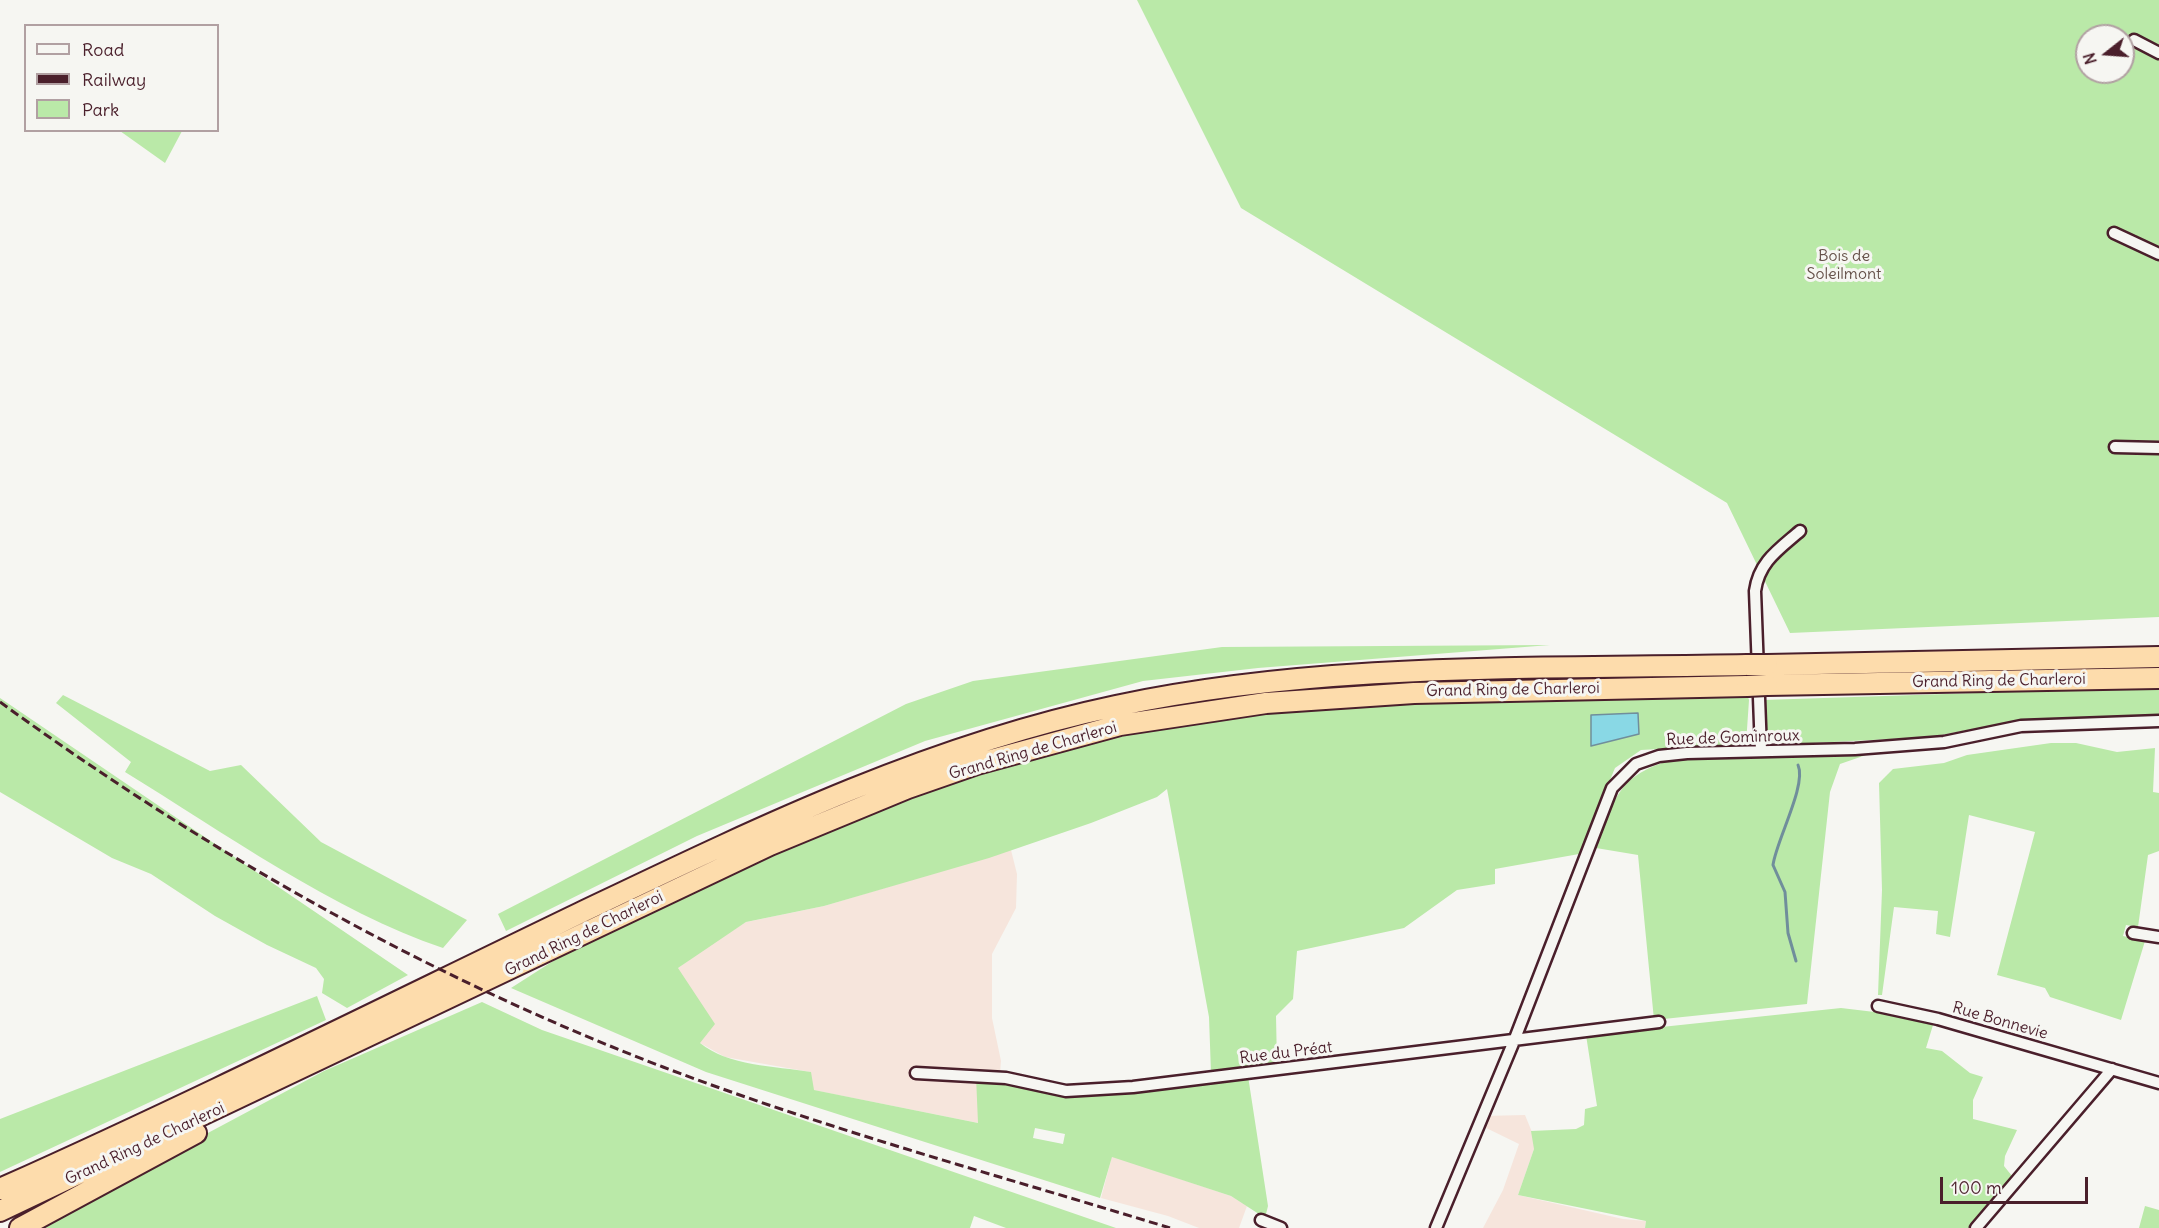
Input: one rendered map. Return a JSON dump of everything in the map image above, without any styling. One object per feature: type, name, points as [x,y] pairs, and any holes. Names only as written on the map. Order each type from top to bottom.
[{"type":"highway","name":"Grand Ring de Charleroi","points":[[0,1189],[763,826],[893,771],[972,745],[1117,706],[1264,683],[1415,672],[2159,657]]},
{"type":"highway","name":"Grand Ring de Charleroi","points":[[0,1211],[230,1104],[780,841],[908,788],[1051,743],[1120,725],[1277,702],[1414,693],[2159,678]]},
{"type":"highway","points":[[20,1228],[206,1128],[230,1104]]},
{"type":"street","points":[[2135,41],[2159,53]]},
{"type":"street","points":[[2114,233],[2159,254]]},
{"type":"street","points":[[2115,447],[2159,448]]},
{"type":"street","points":[[1761,751],[1755,591],[1758,573],[1775,552],[1800,531]]},
{"type":"street","name":"Rue de Gominroux","points":[[1436,1228],[1514,1041],[1612,788],[1636,764],[1659,756],[1855,749],[1944,742],[2021,726],[2159,721]]},
{"type":"street","points":[[2133,933],[2159,938]]},
{"type":"street","name":"Rue Bonnevie","points":[[1878,1006],[1938,1019],[2159,1083]]},
{"type":"street","name":"Rue du Préat","points":[[916,1073],[1006,1078],[1066,1091],[1133,1086],[1659,1022]]},
{"type":"street","points":[[1976,1228],[2112,1069]]},
{"type":"street","points":[[1261,1220],[1281,1228]]},
{"type":"shaded area","points":[[1011,850],[1017,874],[1016,908],[992,954],[992,1018],[1001,1061],[1000,1074],[978,1123],[813,1090],[810,1072],[725,1057],[700,1043],[678,968],[746,922],[824,906]]},
{"type":"shaded area","points":[[1525,1115],[1534,1137],[1534,1149],[1518,1195],[1623,1219],[1646,1221],[1645,1228],[1483,1228],[1503,1190],[1519,1144],[1480,1125],[1483,1116]]},
{"type":"shaded area","points":[[1112,1156],[1231,1196],[1247,1206],[1239,1228],[1199,1228],[1168,1216],[1101,1198]]},
{"type":"green space","name":"Bois de Soleilmont","points":[[1137,0],[2159,0],[2159,617],[1790,633],[1727,503],[1241,208]]},
{"type":"green space","points":[[121,132],[181,132],[165,163]]},
{"type":"green space","points":[[1550,645],[1258,668],[1143,681],[925,741],[697,836],[506,931],[498,914],[906,704],[973,681],[1222,647]]},
{"type":"green space","points":[[2159,687],[2159,720],[2027,719],[1930,737],[1793,744],[1761,740],[1763,700]]},
{"type":"green space","points":[[1747,694],[1749,700],[1746,744],[1641,750],[1615,768],[1579,854],[1495,869],[1495,884],[1457,890],[1404,928],[1297,951],[1293,999],[1276,1016],[1277,1064],[1211,1073],[1209,1017],[1167,789],[1157,797],[1091,823],[989,858],[824,906],[746,922],[678,968],[715,1024],[700,1043],[711,1051],[752,1064],[811,1072],[814,1090],[978,1123],[976,1076],[1073,1092],[1248,1076],[1268,1206],[1265,1218],[1231,1196],[1112,1157],[1100,1198],[706,1072],[511,988],[572,949],[908,788],[1104,735],[1317,703]],"holes":[[[1035,1128],[1065,1134],[1063,1144],[1033,1138]]]},
{"type":"green space","points":[[63,695],[210,771],[241,765],[321,842],[467,920],[443,948],[402,933],[321,892],[240,845],[125,772],[131,762],[56,703]]},
{"type":"green space","points":[[0,698],[408,975],[347,1008],[322,993],[324,979],[316,968],[267,945],[215,916],[151,874],[112,858],[0,792]]},
{"type":"green space","points":[[2051,743],[2076,743],[2117,752],[2155,748],[2153,792],[2159,793],[2159,851],[2148,855],[2138,927],[2126,925],[2123,936],[2145,941],[2121,1020],[2050,997],[2045,988],[1997,975],[2035,832],[1969,815],[1950,937],[1936,934],[1938,911],[1894,907],[1882,995],[1878,995],[1882,890],[1879,783],[1893,769],[1944,763],[1967,755]]},
{"type":"green space","points":[[1866,755],[1840,764],[1830,792],[1807,1004],[1654,1020],[1638,855],[1596,848],[1614,801],[1621,790],[1641,773],[1674,759]]},
{"type":"green space","points":[[317,996],[326,1020],[0,1172],[0,1119]]},
{"type":"green space","points":[[482,1002],[542,1030],[1116,1228],[1006,1228],[974,1216],[970,1228],[30,1228],[324,1071]]},
{"type":"green space","points":[[1841,1008],[1883,1013],[1933,1025],[1926,1048],[1942,1051],[1970,1073],[1983,1077],[1973,1100],[1973,1119],[2017,1130],[2005,1156],[2004,1166],[2016,1181],[1972,1228],[1645,1228],[1646,1221],[1518,1195],[1534,1149],[1531,1131],[1576,1129],[1584,1125],[1585,1109],[1597,1106],[1586,1035]]},
{"type":"green space","points":[[2145,1206],[2159,1210],[2159,1228],[2139,1228]]},
{"type":"water","points":[[1638,713],[1639,734],[1591,746],[1591,715]]},
{"type":"waterway","points":[[1796,961],[1788,933],[1785,892],[1773,865],[1795,799],[1800,774],[1798,765]]},
{"type":"railway","points":[[0,702],[78,757],[237,859],[403,951],[488,993],[575,1031],[725,1090],[915,1152],[1170,1228]]}]
